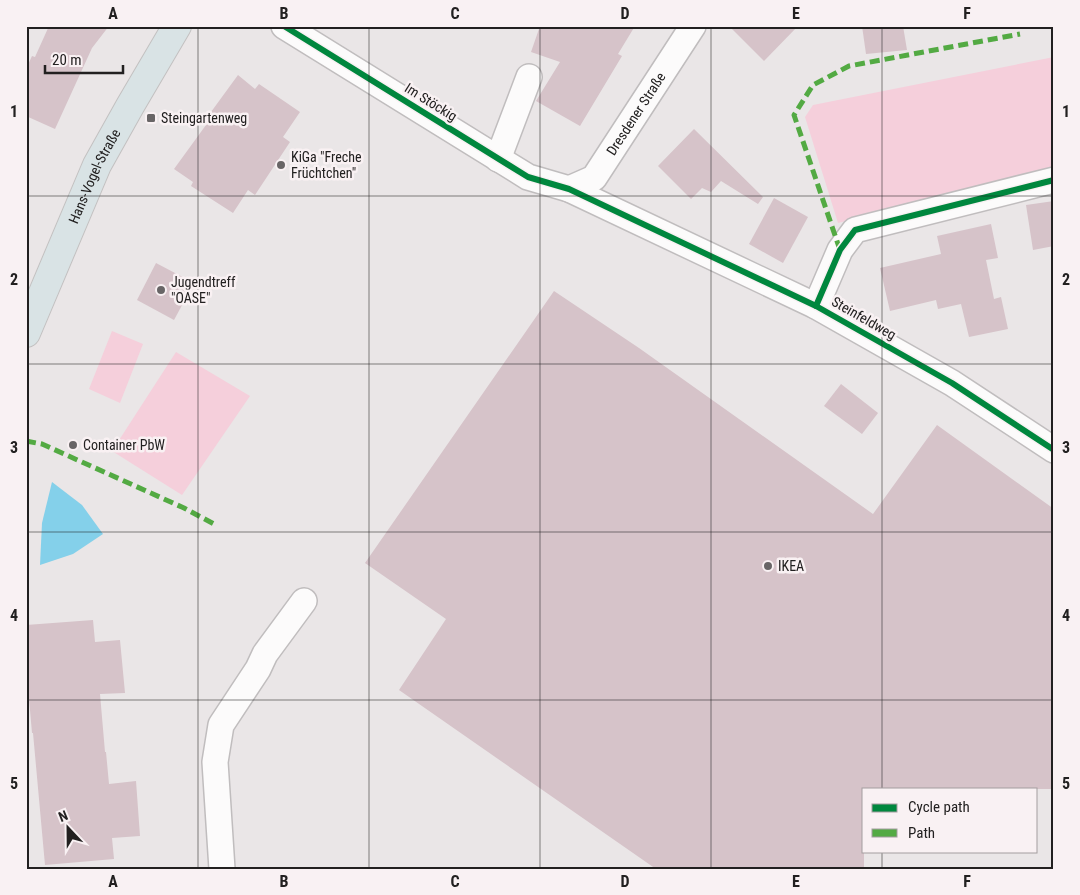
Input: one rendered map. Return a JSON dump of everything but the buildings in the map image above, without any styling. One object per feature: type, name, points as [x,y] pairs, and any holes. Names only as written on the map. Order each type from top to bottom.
[{"type":"main road","name":"Hans-Vogel-Straße","points":[[26,332],[97,165],[177,26]]},
{"type":"street","name":"Im Stöckig","points":[[284,26],[528,177],[569,189]]},
{"type":"street","name":"Dresdener Straße","points":[[569,189],[594,178],[693,26]]},
{"type":"street","points":[[498,159],[529,77]]},
{"type":"street","points":[[816,306],[840,250],[855,230],[1054,180]]},
{"type":"street","name":"Steinfeldweg","points":[[569,189],[816,306],[952,383],[1054,450]]},
{"type":"street","points":[[222,869],[215,762],[221,725],[266,654],[304,601]]},
{"type":"shaded area","points":[[1054,57],[1054,169],[838,223],[805,117],[813,105]]},
{"type":"shaded area","points":[[112,331],[143,344],[120,403],[89,389]]},
{"type":"shaded area","points":[[176,352],[250,396],[182,495],[112,451]]},
{"type":"water","points":[[52,482],[82,505],[103,534],[73,554],[40,565],[42,523]]},
{"type":"marked path","points":[[840,250],[794,115],[813,85],[849,66],[1020,34]]},
{"type":"marked path","points":[[26,441],[42,444],[184,508],[214,524]]},
{"type":"cycle path","points":[[284,26],[528,177],[569,189],[816,306],[952,383],[1054,450]]},
{"type":"cycle path","points":[[816,306],[840,250],[855,230],[1054,180]]},
{"type":"place","name":"Steingartenweg","points":[[151,118]]},
{"type":"place","name":"KiGa \"Freche Früchtchen\"","points":[[281,165]]},
{"type":"place","name":"Jugendtreff \"OASE\"","points":[[161,290]]},
{"type":"place","name":"Container PbW","points":[[73,445]]},
{"type":"place","name":"IKEA","points":[[768,566]]}]
